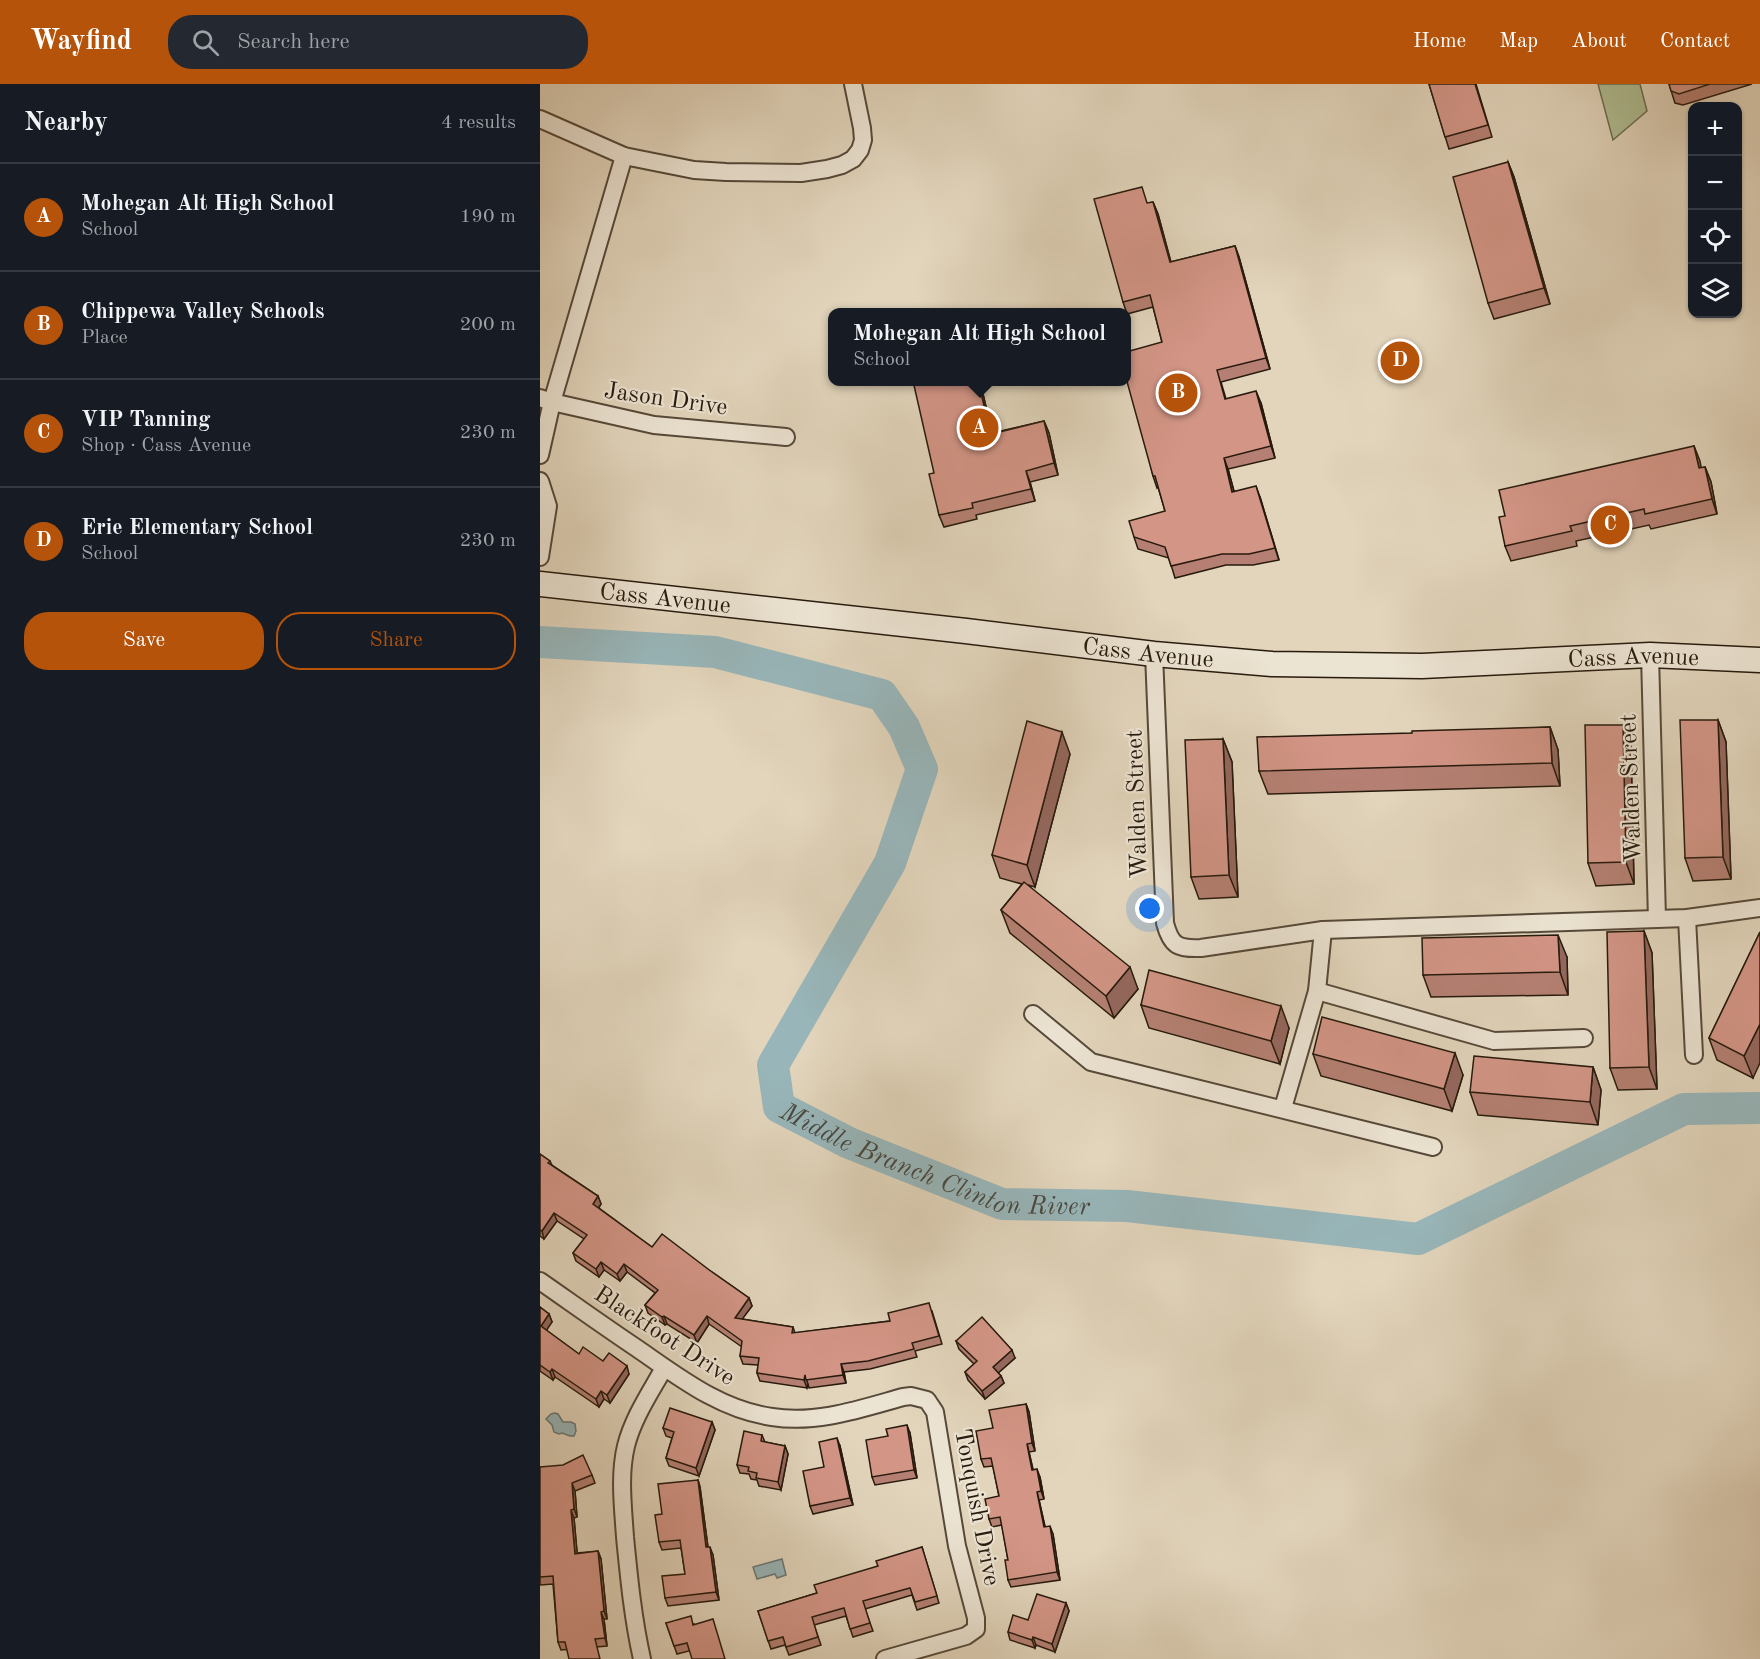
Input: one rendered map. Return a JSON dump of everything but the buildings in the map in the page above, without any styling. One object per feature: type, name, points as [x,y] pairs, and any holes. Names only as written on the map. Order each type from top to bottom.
[{"type":"main road","name":"Cass Avenue","points":[[540,584],[977,632],[1154,654],[1272,664],[1422,666],[1650,655],[1760,660]]},
{"type":"street","points":[[540,119],[624,156],[694,170],[801,173],[842,165],[853,159],[860,150],[863,140],[862,128],[853,84]]},
{"type":"street","points":[[540,456],[546,400],[624,156]]},
{"type":"street","name":"Jason Drive","points":[[546,400],[654,425],[786,437]]},
{"type":"street","points":[[540,481],[548,506],[540,557]]},
{"type":"street","name":"Walden Street","points":[[1154,654],[1165,923],[1169,936],[1176,945],[1189,948],[1323,930],[1687,918],[1760,908]]},
{"type":"street","name":"Walden Street","points":[[1650,655],[1658,919]]},
{"type":"street","points":[[1687,918],[1694,1055]]},
{"type":"street","points":[[1282,1108],[1317,991],[1323,930]]},
{"type":"street","points":[[1317,991],[1494,1041],[1584,1038]]},
{"type":"street","points":[[1033,1014],[1090,1062],[1433,1147]]},
{"type":"street","name":"Blackfoot Drive","points":[[540,1281],[664,1368],[718,1401],[772,1417],[809,1418],[841,1415],[911,1396]]},
{"type":"street","points":[[642,1659],[630,1586],[623,1515],[623,1470],[626,1447],[633,1425],[664,1368]]},
{"type":"street","name":"Tonquish Drive","points":[[885,1659],[966,1636],[976,1629],[976,1618],[957,1546],[935,1412],[927,1400],[911,1396]]},
{"type":"green space","points":[[1598,84],[1640,84],[1647,111],[1613,140]]},
{"type":"water","points":[[555,1413],[563,1422],[575,1424],[574,1436],[554,1432],[552,1425],[546,1419]]},
{"type":"water","points":[[782,1559],[786,1575],[777,1578],[775,1574],[757,1579],[753,1567]]},
{"type":"waterway","name":"Middle Branch Clinton River","points":[[540,642],[715,652],[882,695],[904,727],[922,769],[890,863],[773,1065],[779,1107],[849,1143],[1002,1204],[1127,1206],[1418,1239],[1684,1109],[1760,1108]]},
{"type":"place","name":"Erie Elementary School","points":[[1400,361]]},
{"type":"place","name":"Chippewa Valley Schools","points":[[1178,393]]},
{"type":"place","name":"Mohegan Alt High School","points":[[979,428]]},
{"type":"place","name":"VIP Tanning","points":[[1610,525]]}]
